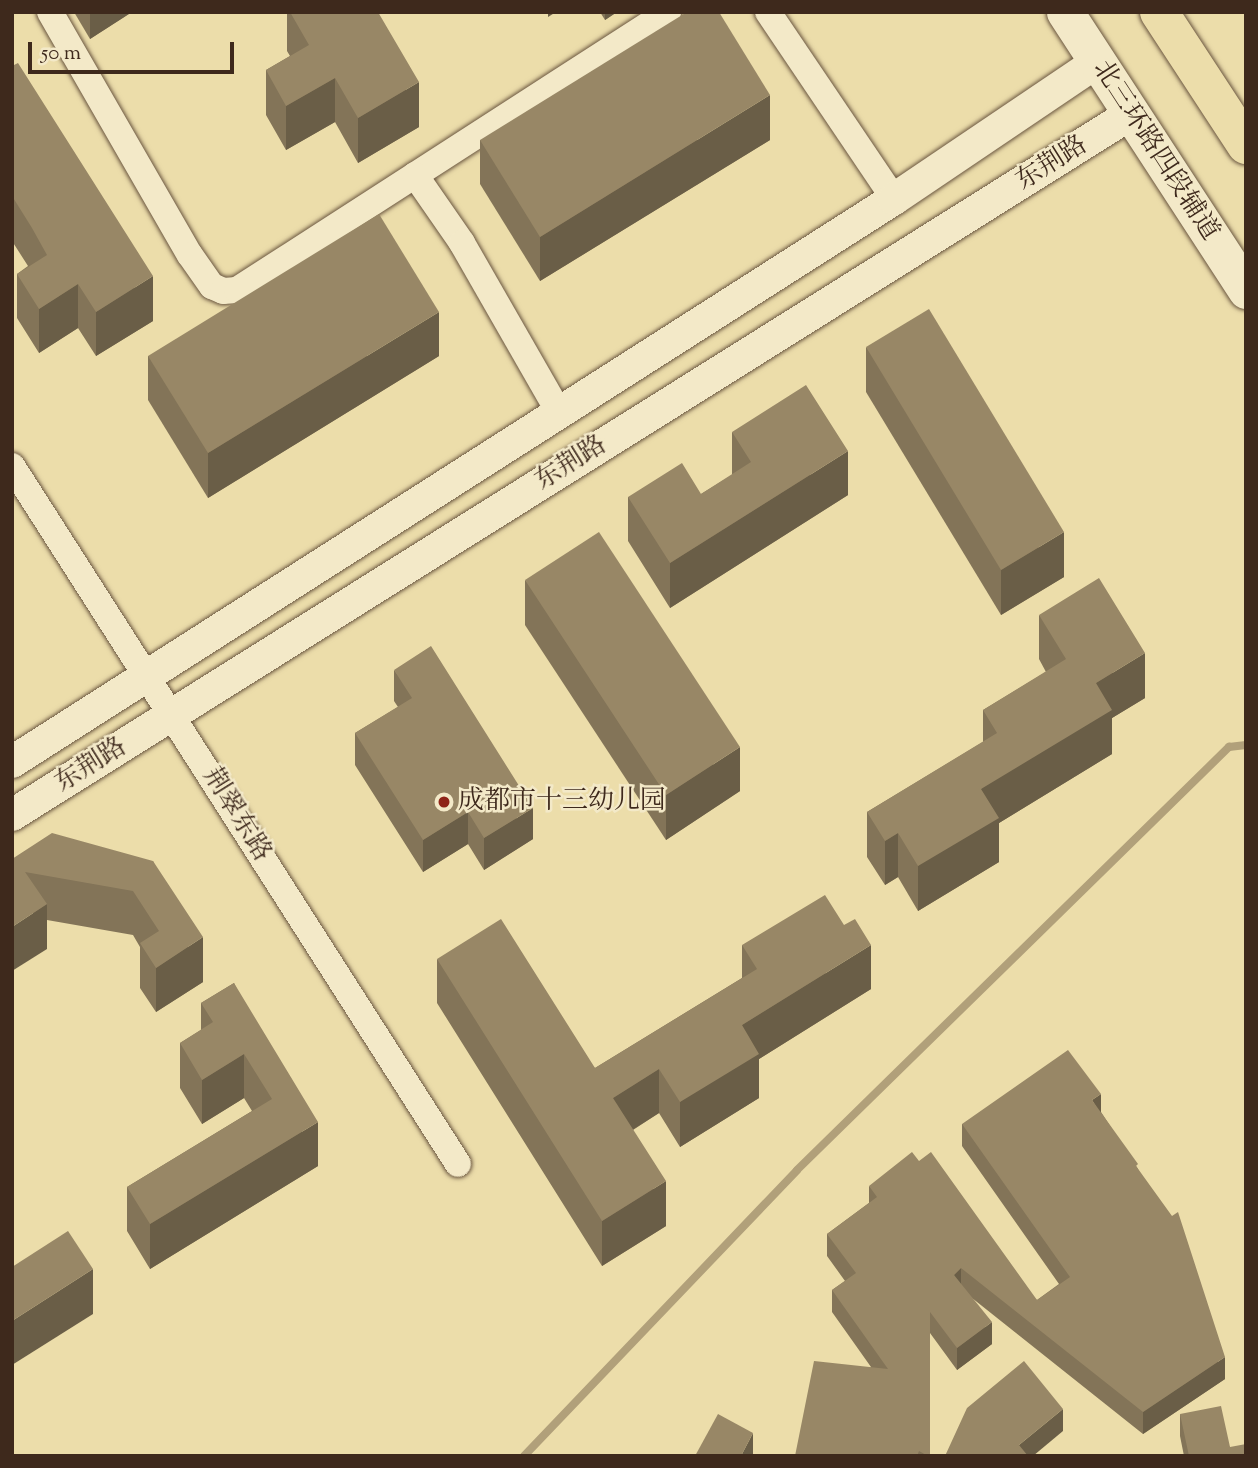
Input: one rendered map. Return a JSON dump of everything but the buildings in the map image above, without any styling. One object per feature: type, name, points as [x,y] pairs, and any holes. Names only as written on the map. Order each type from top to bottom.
[{"type":"highway","points":[[1159,12],[1246,145]]},
{"type":"main road","name":"北三环路四段辅道","points":[[1065,12],[1246,290]]},
{"type":"street","points":[[50,12],[190,255],[212,286],[223,291],[237,290],[668,12]]},
{"type":"street","points":[[768,12],[894,199]]},
{"type":"street","name":"东荆路","points":[[12,762],[146,679],[894,199],[1097,62]]},
{"type":"street","name":"东荆路","points":[[12,815],[1130,114]]},
{"type":"street","points":[[415,175],[462,243],[560,414]]},
{"type":"street","name":"荆翠东路","points":[[12,466],[458,1164]]},
{"type":"waterway","points":[[524,1456],[797,1170],[1229,747],[1246,745]]},
{"type":"place","name":"成都市十三幼儿园","points":[[444,802]]}]
